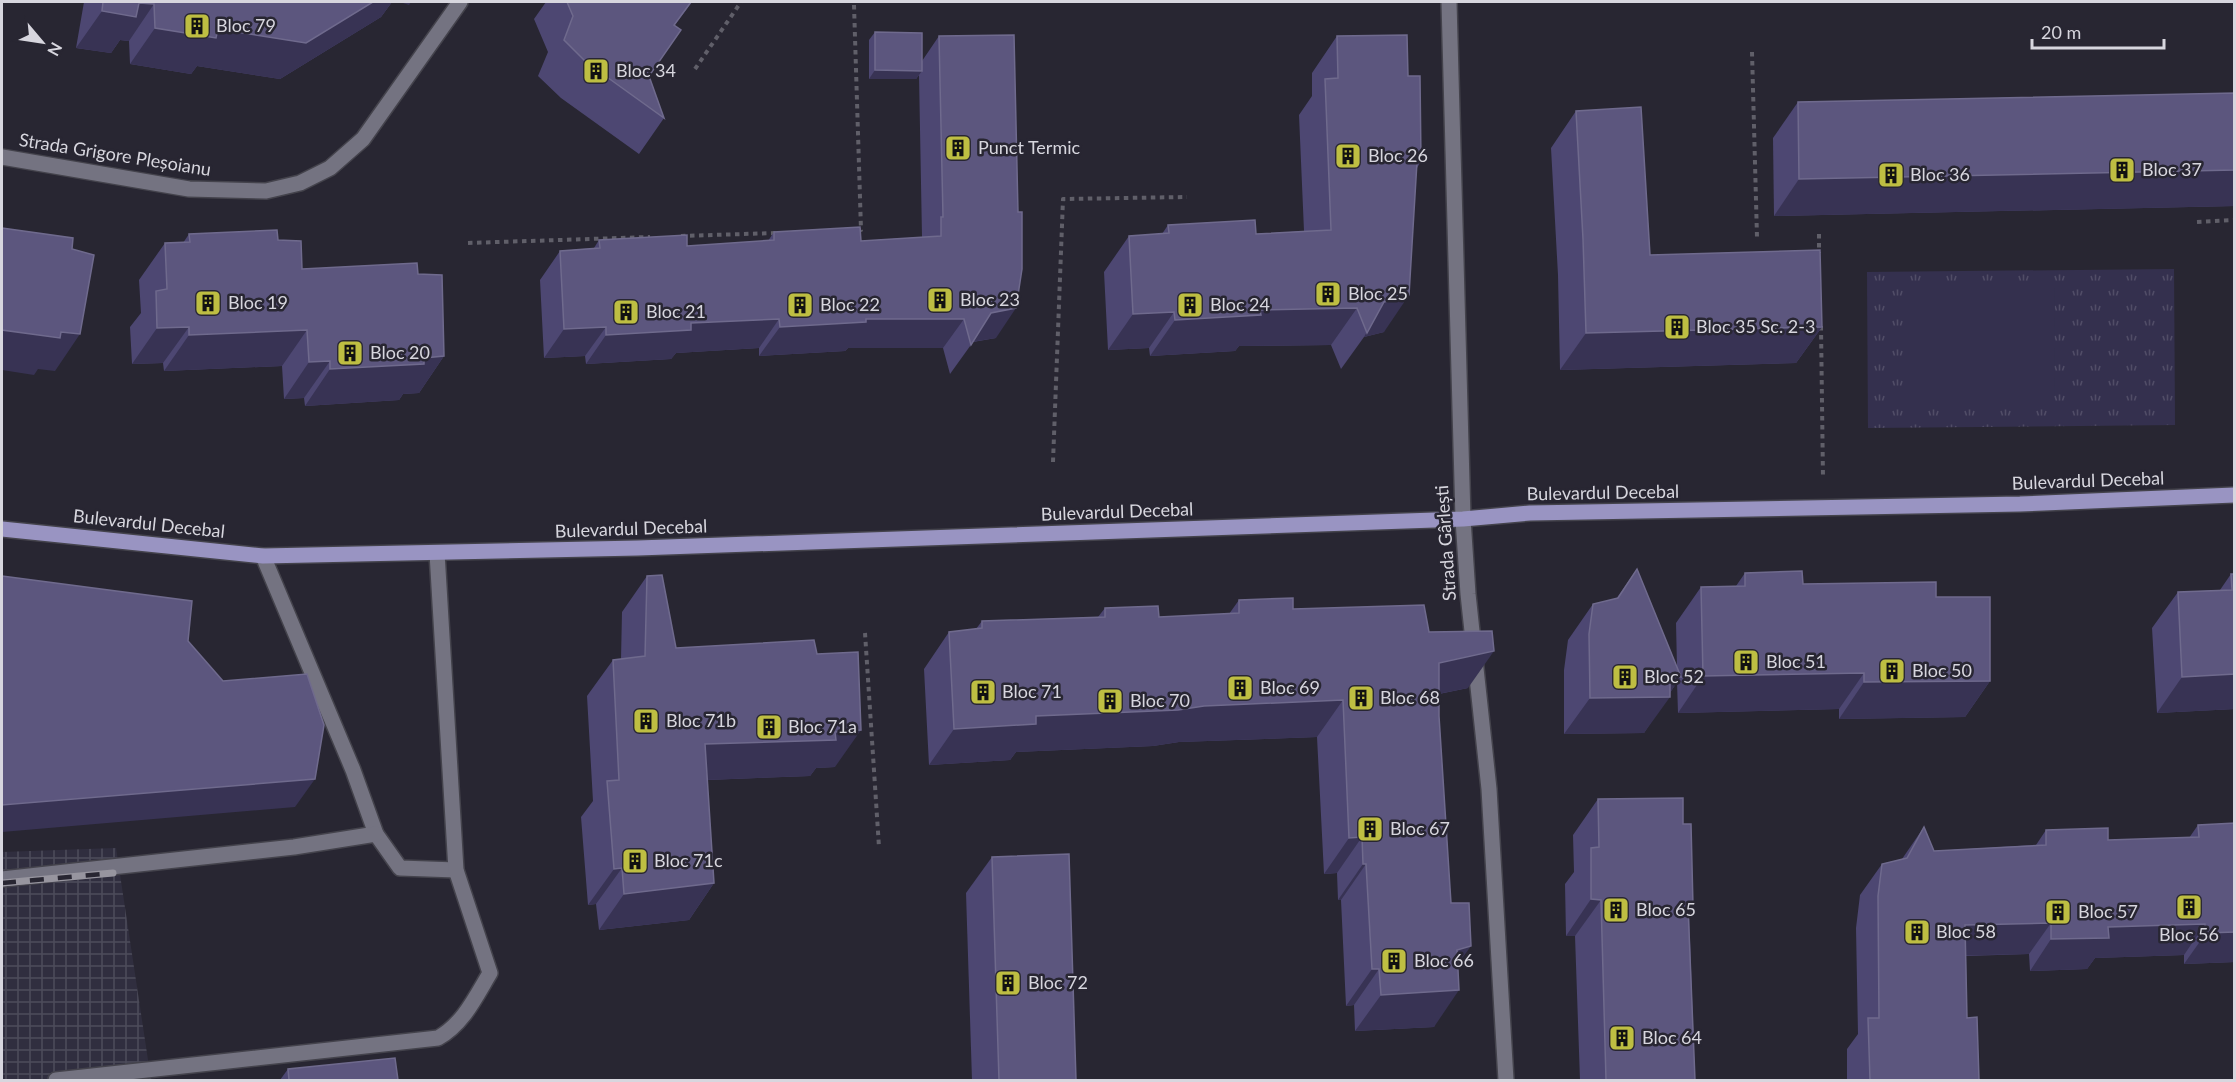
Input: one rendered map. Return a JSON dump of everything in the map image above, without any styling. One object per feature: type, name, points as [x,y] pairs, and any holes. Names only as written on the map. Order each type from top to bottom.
[{"type":"main road","name":"Bulevardul Decebal","points":[[2,529],[263,556],[437,553],[1463,519],[1530,513],[2020,504],[2235,495]]},
{"type":"street","name":"Strada Grigore Pleșoianu","points":[[2,157],[189,189],[266,191],[300,183],[330,168],[363,139],[460,2]]},
{"type":"street","name":"Strada Gârlești","points":[[1449,2],[1463,519],[1468,594],[1489,789],[1506,1080]]},
{"type":"street","points":[[56,1080],[438,1038],[453,1030],[464,1016],[490,973],[456,870],[437,553]]},
{"type":"street","points":[[263,556],[353,770],[376,834],[400,868],[456,870]]},
{"type":"street","points":[[2,879],[294,847],[376,834]]},
{"type":"path","points":[[695,69],[741,2]]},
{"type":"path","points":[[849,230],[861,230],[854,6]]},
{"type":"path","points":[[1752,52],[1757,237]]},
{"type":"path","points":[[1053,462],[1063,199],[1187,197]]},
{"type":"path","points":[[2198,222],[2235,220]]},
{"type":"path","points":[[670,236],[778,233]]},
{"type":"path","points":[[1819,234],[1820,256]]},
{"type":"path","points":[[468,243],[659,237]]},
{"type":"path","points":[[1821,324],[1824,508]]},
{"type":"path","points":[[865,633],[879,847]]},
{"type":"shaded area","points":[[116,848],[151,1080],[2,1080],[2,852]]},
{"type":"green space","points":[[2174,269],[2175,425],[1868,428],[1867,272]]},
{"type":"green space","points":[[1903,285],[2055,285],[2054,404],[1903,404]]},
{"type":"building","points":[[103,2],[373,2],[306,43],[218,29],[216,38],[155,28],[154,4],[139,3],[136,17],[102,11]]},
{"type":"building","points":[[567,2],[691,2],[674,25],[681,30],[649,76],[664,118],[586,62],[564,40],[573,16]]},
{"type":"building","points":[[875,32],[922,33],[922,71],[875,70]]},
{"type":"building","points":[[1014,35],[1018,212],[1022,212],[1022,269],[1016,308],[991,313],[971,345],[964,319],[866,319],[866,322],[780,327],[779,319],[691,323],[691,330],[606,335],[606,327],[564,329],[560,251],[600,248],[599,240],[687,235],[687,246],[774,240],[774,232],[860,227],[861,241],[941,236],[941,217],[943,217],[939,36]]},
{"type":"building","points":[[1407,35],[1408,76],[1420,76],[1421,161],[1417,162],[1409,295],[1384,302],[1367,333],[1357,308],[1260,310],[1261,315],[1175,320],[1174,312],[1133,314],[1129,236],[1169,233],[1168,225],[1255,220],[1256,234],[1331,230],[1325,79],[1338,78],[1337,36]]},
{"type":"building","points":[[2235,93],[2235,170],[1799,179],[1798,102]]},
{"type":"building","points":[[1641,107],[1650,255],[1820,250],[1822,327],[1586,333],[1576,111]]},
{"type":"building","points":[[2,228],[73,238],[72,249],[94,255],[80,334],[61,332],[60,338],[2,330]]},
{"type":"building","points":[[277,230],[278,240],[301,241],[302,269],[417,263],[418,274],[442,275],[444,356],[424,358],[424,364],[330,369],[330,361],[309,362],[307,330],[189,335],[189,327],[157,328],[156,291],[167,289],[165,243],[190,242],[189,234]]},
{"type":"building","points":[[1637,569],[1681,677],[1670,677],[1670,697],[1590,698],[1589,634],[1593,604],[1618,598]]},
{"type":"building","points":[[1802,571],[1803,584],[1936,582],[1936,597],[1990,597],[1990,681],[1864,682],[1864,673],[1703,676],[1701,587],[1745,586],[1745,573]]},
{"type":"building","points":[[2231,574],[2235,574],[2235,674],[2182,677],[2178,592],[2232,590]]},
{"type":"building","points":[[662,575],[676,648],[814,640],[817,654],[858,652],[861,730],[835,732],[836,740],[705,744],[714,883],[624,894],[622,868],[614,869],[607,781],[619,780],[613,660],[645,656],[647,576]]},
{"type":"building","points":[[2,576],[192,601],[188,641],[223,681],[307,674],[324,725],[315,779],[2,805]]},
{"type":"building","points":[[1293,598],[1293,609],[1424,605],[1429,632],[1492,631],[1494,651],[1439,663],[1439,716],[1451,903],[1469,903],[1471,946],[1457,950],[1459,990],[1381,995],[1379,969],[1372,969],[1366,864],[1363,864],[1362,837],[1349,838],[1343,700],[1036,716],[1036,724],[954,729],[949,632],[982,628],[982,621],[1105,617],[1105,608],[1158,606],[1159,617],[1239,613],[1239,600]]},
{"type":"building","points":[[1683,798],[1683,824],[1691,824],[1693,906],[1688,906],[1695,1080],[1606,1080],[1601,900],[1591,899],[1591,848],[1599,847],[1598,799]]},
{"type":"building","points":[[2235,823],[2235,932],[2206,933],[2205,924],[2108,927],[2109,938],[2051,939],[2051,923],[1965,925],[1967,1018],[1977,1017],[1979,1080],[1870,1080],[1868,1018],[1879,1018],[1878,896],[1882,864],[1907,858],[1924,827],[1934,851],[2046,845],[2046,830],[2108,828],[2108,840],[2199,837],[2198,825]]},
{"type":"building","points":[[1069,854],[1076,1080],[999,1080],[992,857]]},
{"type":"building","points":[[395,1058],[398,1080],[289,1080],[288,1069]]},
{"type":"railway","points":[[2,883],[113,873]]},
{"type":"place","name":"Bloc 79","points":[[197,26]]},
{"type":"place","name":"Bloc 34","points":[[596,71]]},
{"type":"place","name":"Punct Termic","points":[[958,148]]},
{"type":"place","name":"Bloc 26","points":[[1348,156]]},
{"type":"place","name":"Bloc 37","points":[[2122,170]]},
{"type":"place","name":"Bloc 36","points":[[1891,175]]},
{"type":"place","name":"Bloc 25","points":[[1328,294]]},
{"type":"place","name":"Bloc 23","points":[[940,300]]},
{"type":"place","name":"Bloc 19","points":[[208,303]]},
{"type":"place","name":"Bloc 22","points":[[800,305]]},
{"type":"place","name":"Bloc 24","points":[[1190,305]]},
{"type":"place","name":"Bloc 21","points":[[626,312]]},
{"type":"place","name":"Bloc 35 Sc. 2-3","points":[[1677,327]]},
{"type":"place","name":"Bloc 20","points":[[350,353]]},
{"type":"place","name":"Bloc 51","points":[[1746,662]]},
{"type":"place","name":"Bloc 50","points":[[1892,671]]},
{"type":"place","name":"Bloc 52","points":[[1625,677]]},
{"type":"place","name":"Bloc 69","points":[[1240,688]]},
{"type":"place","name":"Bloc 71","points":[[983,692]]},
{"type":"place","name":"Bloc 68","points":[[1361,698]]},
{"type":"place","name":"Bloc 70","points":[[1110,701]]},
{"type":"place","name":"Bloc 71b","points":[[646,721]]},
{"type":"place","name":"Bloc 71a","points":[[769,727]]},
{"type":"place","name":"Bloc 67","points":[[1370,829]]},
{"type":"place","name":"Bloc 71c","points":[[635,861]]},
{"type":"place","name":"Bloc 56","points":[[2189,907]]},
{"type":"place","name":"Bloc 65","points":[[1616,910]]},
{"type":"place","name":"Bloc 57","points":[[2058,912]]},
{"type":"place","name":"Bloc 58","points":[[1917,932]]},
{"type":"place","name":"Bloc 66","points":[[1394,961]]},
{"type":"place","name":"Bloc 72","points":[[1008,983]]},
{"type":"place","name":"Bloc 64","points":[[1622,1038]]}]
